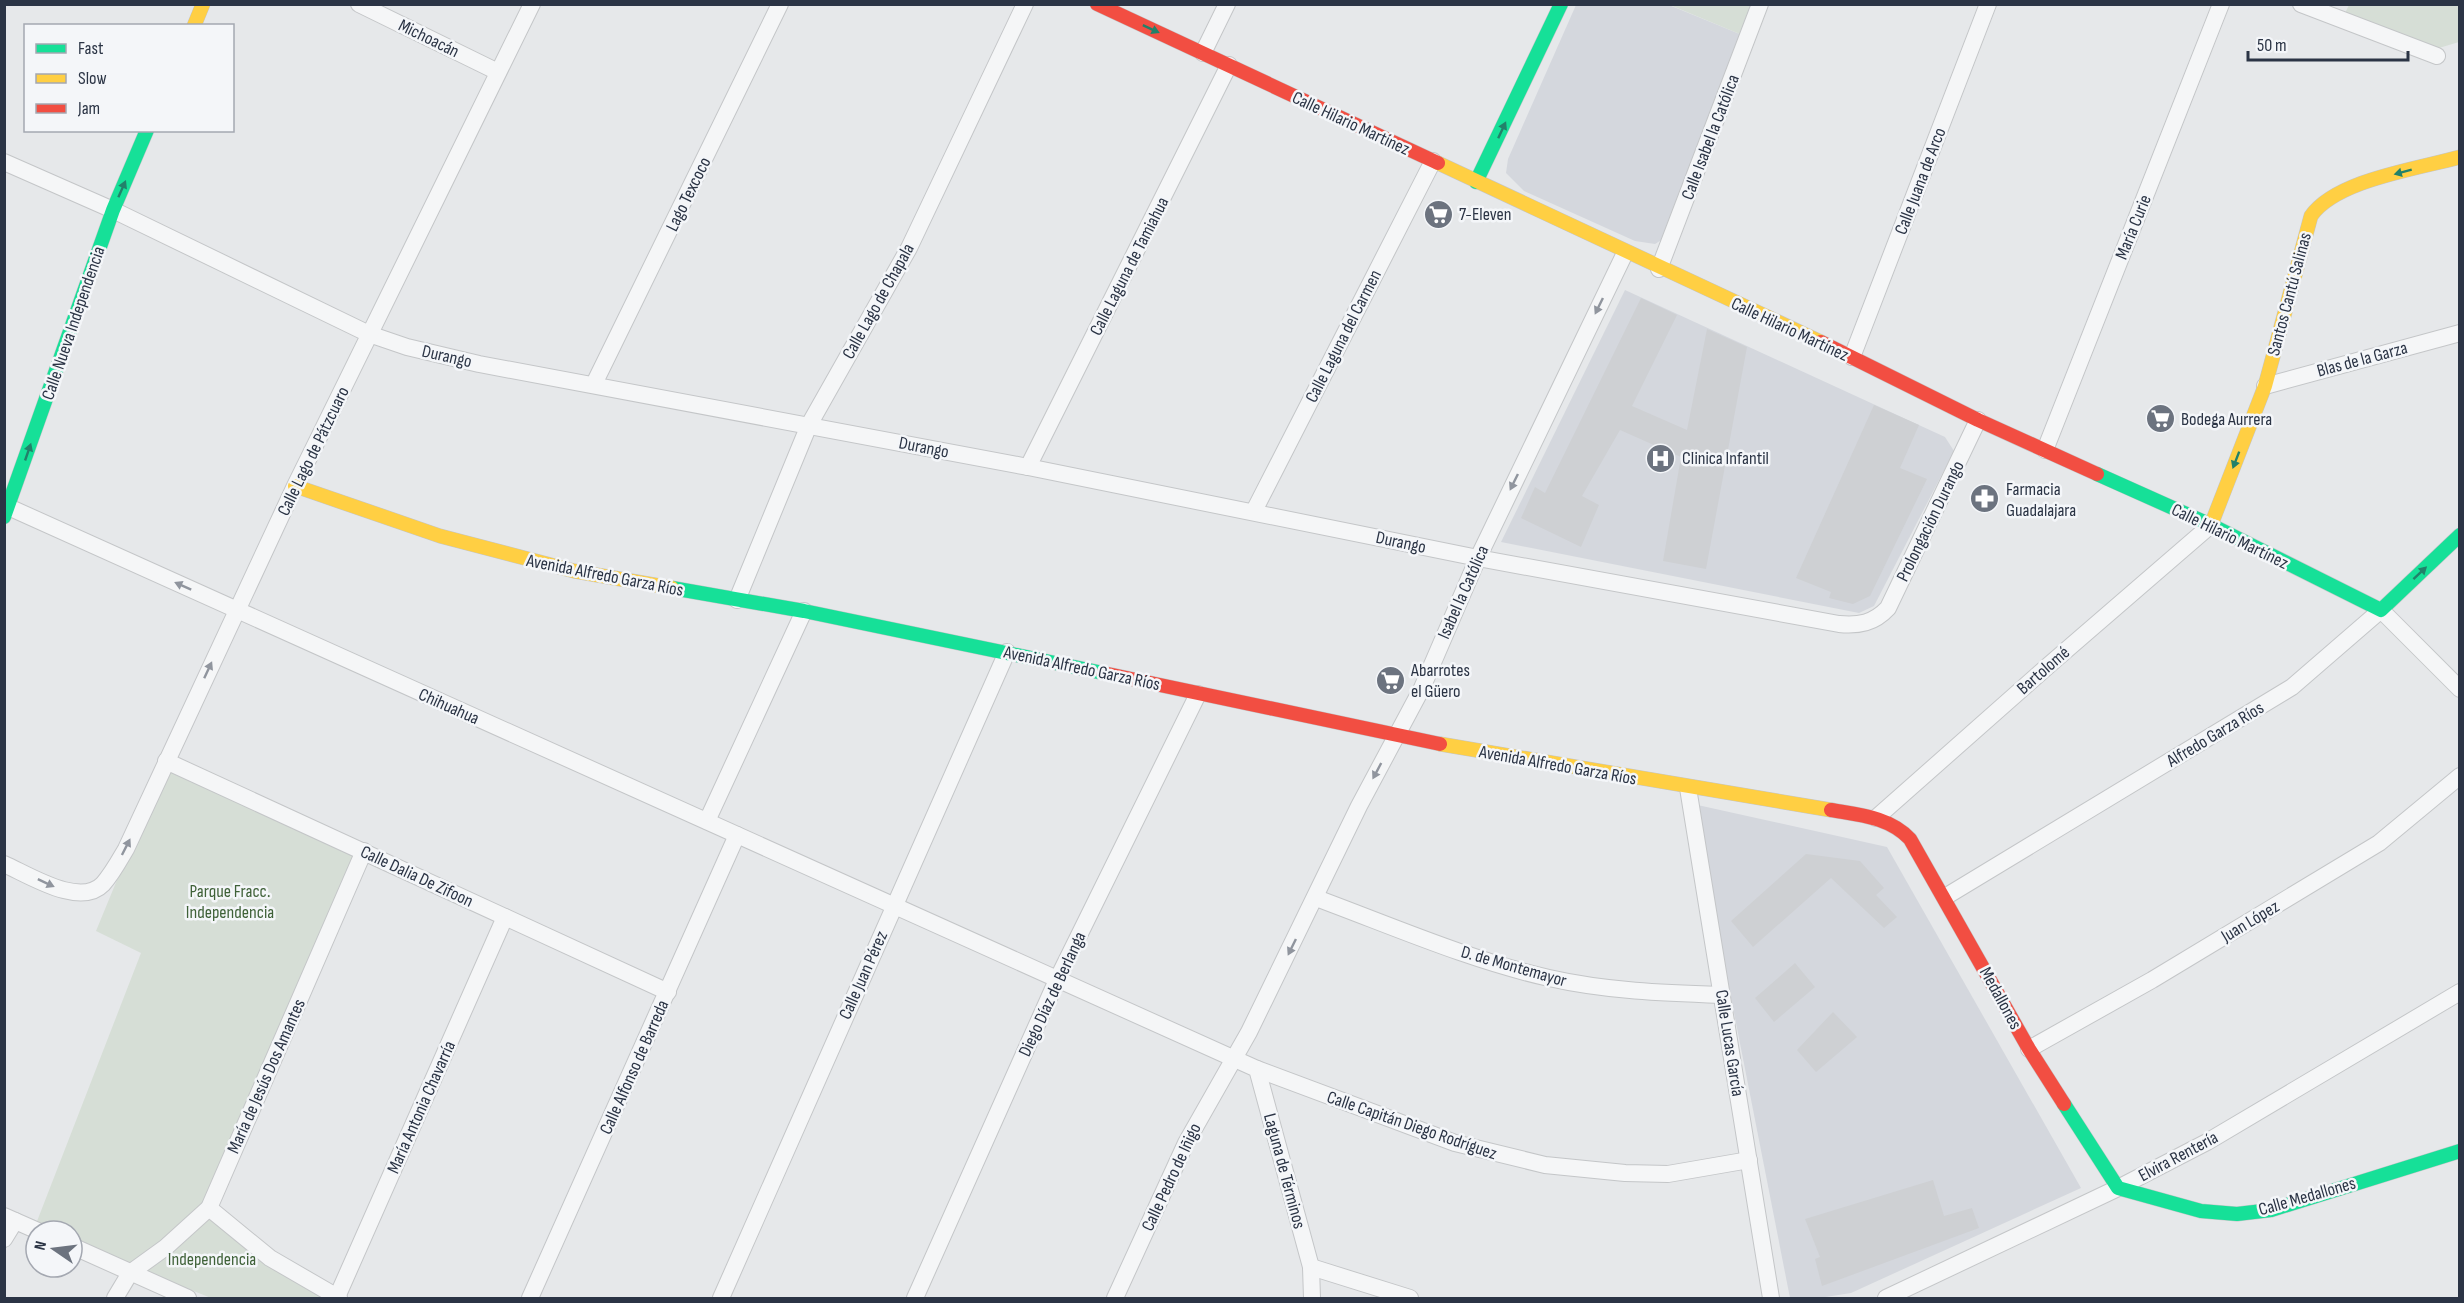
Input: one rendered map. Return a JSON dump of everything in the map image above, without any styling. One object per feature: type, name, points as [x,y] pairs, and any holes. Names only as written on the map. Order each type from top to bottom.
[{"type":"street","points":[[195,24],[203,4]]},
{"type":"street","name":"Michoacán","points":[[359,4],[498,72]]},
{"type":"street","name":"Calle Lago de Pátzcuaro","points":[[4,864],[55,887],[79,893],[90,892],[102,885],[126,849],[295,486],[532,4]]},
{"type":"street","name":"Lago Texcoco","points":[[594,384],[780,4]]},
{"type":"street","name":"Calle Lago de Chapala","points":[[737,600],[809,425],[909,248],[1025,4]]},
{"type":"street","name":"Calle Hilario Martínez","points":[[1098,4],[1659,269],[1852,357],[1978,420],[2211,525],[2381,610],[2460,689]]},
{"type":"street","points":[[1203,53],[1227,4]]},
{"type":"street","points":[[1476,182],[1561,4]]},
{"type":"street","name":"Calle Isabel la Católica","points":[[1659,269],[1760,4]]},
{"type":"street","name":"Calle Juana de Arco","points":[[1852,357],[1988,4]]},
{"type":"street","name":"María Curie","points":[[2045,450],[2221,4]]},
{"type":"street","points":[[2301,4],[2437,56]]},
{"type":"street","name":"Calle Laguna de Tamiahua","points":[[1028,467],[1229,65]]},
{"type":"street","name":"Calle Nueva Independencia","points":[[6,510],[113,210],[146,132]]},
{"type":"street","name":"Santos Cantú Salinas","points":[[2211,525],[2265,386],[2307,228],[2320,203],[2345,188],[2460,157]]},
{"type":"street","name":"Calle Laguna del Carmen","points":[[1254,511],[1432,161]]},
{"type":"street","name":"Durango","points":[[4,162],[113,210],[369,334],[408,347],[479,364],[1028,467],[1478,558],[1839,624],[1854,626],[1877,620]]},
{"type":"street","name":"Isabel la Católica","points":[[1234,1059],[1422,688],[1478,558],[1625,253]]},
{"type":"street","name":"Blas de la Garza","points":[[2265,386],[2460,333]]},
{"type":"street","name":"Prolongación Durango","points":[[1877,620],[1888,608],[1978,420]]},
{"type":"street","name":"Avenida Alfredo Garza Ríos","points":[[295,486],[440,536],[510,556],[639,585],[804,612],[1007,652],[1396,736],[1688,788],[1876,818]]},
{"type":"street","name":"Chihuahua","points":[[6,510],[893,906]]},
{"type":"street","name":"Bartolomé","points":[[1876,818],[2211,525]]},
{"type":"street","name":"Alfredo Garza Ríos","points":[[1945,897],[2292,687],[2381,610],[2460,535]]},
{"type":"street","points":[[706,821],[804,612]]},
{"type":"street","name":"Calle Juan Pérez","points":[[721,1299],[1007,652]]},
{"type":"street","name":"Diego Díaz de Berlanga","points":[[915,1299],[1057,980],[1198,694]]},
{"type":"street","name":"Calle Dalia De Zifoon","points":[[166,761],[668,992]]},
{"type":"street","name":"Juan López","points":[[2029,1049],[2152,980],[2379,843],[2460,776]]},
{"type":"street","name":"Calle Lucas García","points":[[1688,788],[1771,1299]]},
{"type":"street","name":"Medallones","points":[[1876,818],[1905,832],[1945,897],[2029,1049],[2118,1188]]},
{"type":"street","name":"Calle Alfonso de Barreda","points":[[530,1299],[737,836]]},
{"type":"street","name":"María de Jesús Dos Amantes","points":[[130,1273],[166,1247],[208,1208],[364,851]]},
{"type":"street","name":"D. de Montemayor","points":[[1316,898],[1514,970],[1595,987],[1722,995]]},
{"type":"street","points":[[893,906],[1257,1068]]},
{"type":"street","name":"María Antonia Chavarría","points":[[338,1298],[505,917]]},
{"type":"street","name":"Elvira Rentería","points":[[1886,1299],[2118,1188],[2207,1142],[2460,992]]},
{"type":"street","name":"Calle Pedro de Iñigo","points":[[1115,1299],[1191,1132],[1234,1059]]},
{"type":"street","name":"Calle Capitán Diego Rodríguez","points":[[1257,1068],[1455,1143],[1545,1165],[1625,1173],[1668,1174],[1749,1160]]},
{"type":"street","name":"Laguna de Términos","points":[[1257,1068],[1311,1267],[1312,1299]]},
{"type":"street","name":"Calle Medallones","points":[[2118,1188],[2201,1211],[2237,1214],[2271,1210],[2460,1150]]},
{"type":"street","points":[[208,1208],[270,1258],[338,1298]]},
{"type":"street","points":[[4,1239],[10,1218],[24,1224]]},
{"type":"street","points":[[84,1252],[188,1299]]},
{"type":"street","points":[[1311,1267],[1410,1299]]},
{"type":"street","points":[[115,1299],[130,1273]]},
{"type":"shaded area","points":[[1576,5],[1669,5],[1747,37],[1663,239],[1655,244],[1635,241],[1524,191],[1506,173],[1508,159]]},
{"type":"shaded area","name":"Clinica Infantil","points":[[1625,290],[1945,437],[1954,451],[1874,606],[1859,613],[1501,542]]},
{"type":"shaded area","points":[[1693,804],[1887,847],[2081,1188],[1851,1293],[1819,1298],[1790,1298]]},
{"type":"green space","points":[[1670,5],[1760,5],[1747,37]]},
{"type":"green space","points":[[2349,5],[2459,5],[2459,42],[2439,48],[2345,13]]},
{"type":"green space","name":"Parque Fracc. Independencia","points":[[166,761],[364,851],[209,1207],[339,1298],[211,1298],[137,1268],[84,1250],[84,1219],[38,1219],[141,953],[96,931]]},
{"type":"building","points":[[1641,298],[1677,315],[1632,406],[1687,430],[1707,329],[1747,347],[1706,569],[1663,561],[1681,457],[1620,430],[1582,496],[1599,505],[1581,547],[1521,518],[1535,487],[1545,493]]},
{"type":"building","points":[[1874,405],[1919,425],[1900,468],[1927,479],[1870,596],[1853,604],[1829,598],[1831,592],[1796,578]]},
{"type":"building","points":[[1806,854],[1860,861],[1884,888],[1876,895],[1897,917],[1884,928],[1831,878],[1753,947],[1731,921]]},
{"type":"building","points":[[1795,963],[1815,987],[1774,1022],[1755,998]]},
{"type":"building","points":[[1833,1012],[1857,1037],[1816,1072],[1797,1050]]},
{"type":"building","points":[[1933,1180],[1944,1216],[1972,1208],[1979,1228],[1822,1286],[1815,1259],[1820,1257],[1805,1219]]},
{"type":"traffic: fast","points":[[1476,182],[1561,4]]},
{"type":"traffic: fast","points":[[4,517],[113,210],[146,132]]},
{"type":"traffic: fast","points":[[2097,474],[2211,525],[2381,610],[2460,535]]},
{"type":"traffic: fast","points":[[672,588],[804,611],[1103,673]]},
{"type":"traffic: fast","points":[[2064,1104],[2118,1188],[2201,1211],[2237,1214],[2271,1210],[2460,1151]]},
{"type":"traffic: slow","points":[[195,24],[203,4]]},
{"type":"traffic: slow","points":[[2211,525],[2265,386],[2311,216],[2339,193],[2358,185],[2401,171],[2460,157]]},
{"type":"traffic: slow","points":[[1438,163],[1821,342]]},
{"type":"traffic: slow","points":[[295,486],[440,536],[574,571],[672,588]]},
{"type":"traffic: slow","points":[[1440,744],[1831,810]]},
{"type":"traffic: jam","points":[[1097,4],[1438,163]]},
{"type":"traffic: jam","points":[[1821,342],[1978,420],[2097,474]]},
{"type":"traffic: jam","points":[[1103,673],[1440,744]]},
{"type":"traffic: jam","points":[[1831,810],[1883,821],[1910,839],[2029,1049],[2064,1104]]},
{"type":"place","name":"7-Eleven","points":[[1438,214]]},
{"type":"place","name":"Bodega Aurrera","points":[[2160,419]]},
{"type":"place","name":"Clinica Infantil","points":[[1661,458]]},
{"type":"place","name":"Farmacia Guadalajara","points":[[1985,499]]},
{"type":"place","name":"Abarrotes el Güero","points":[[1390,680]]},
{"type":"park label","name":"Independencia","points":[[212,1259]]}]
